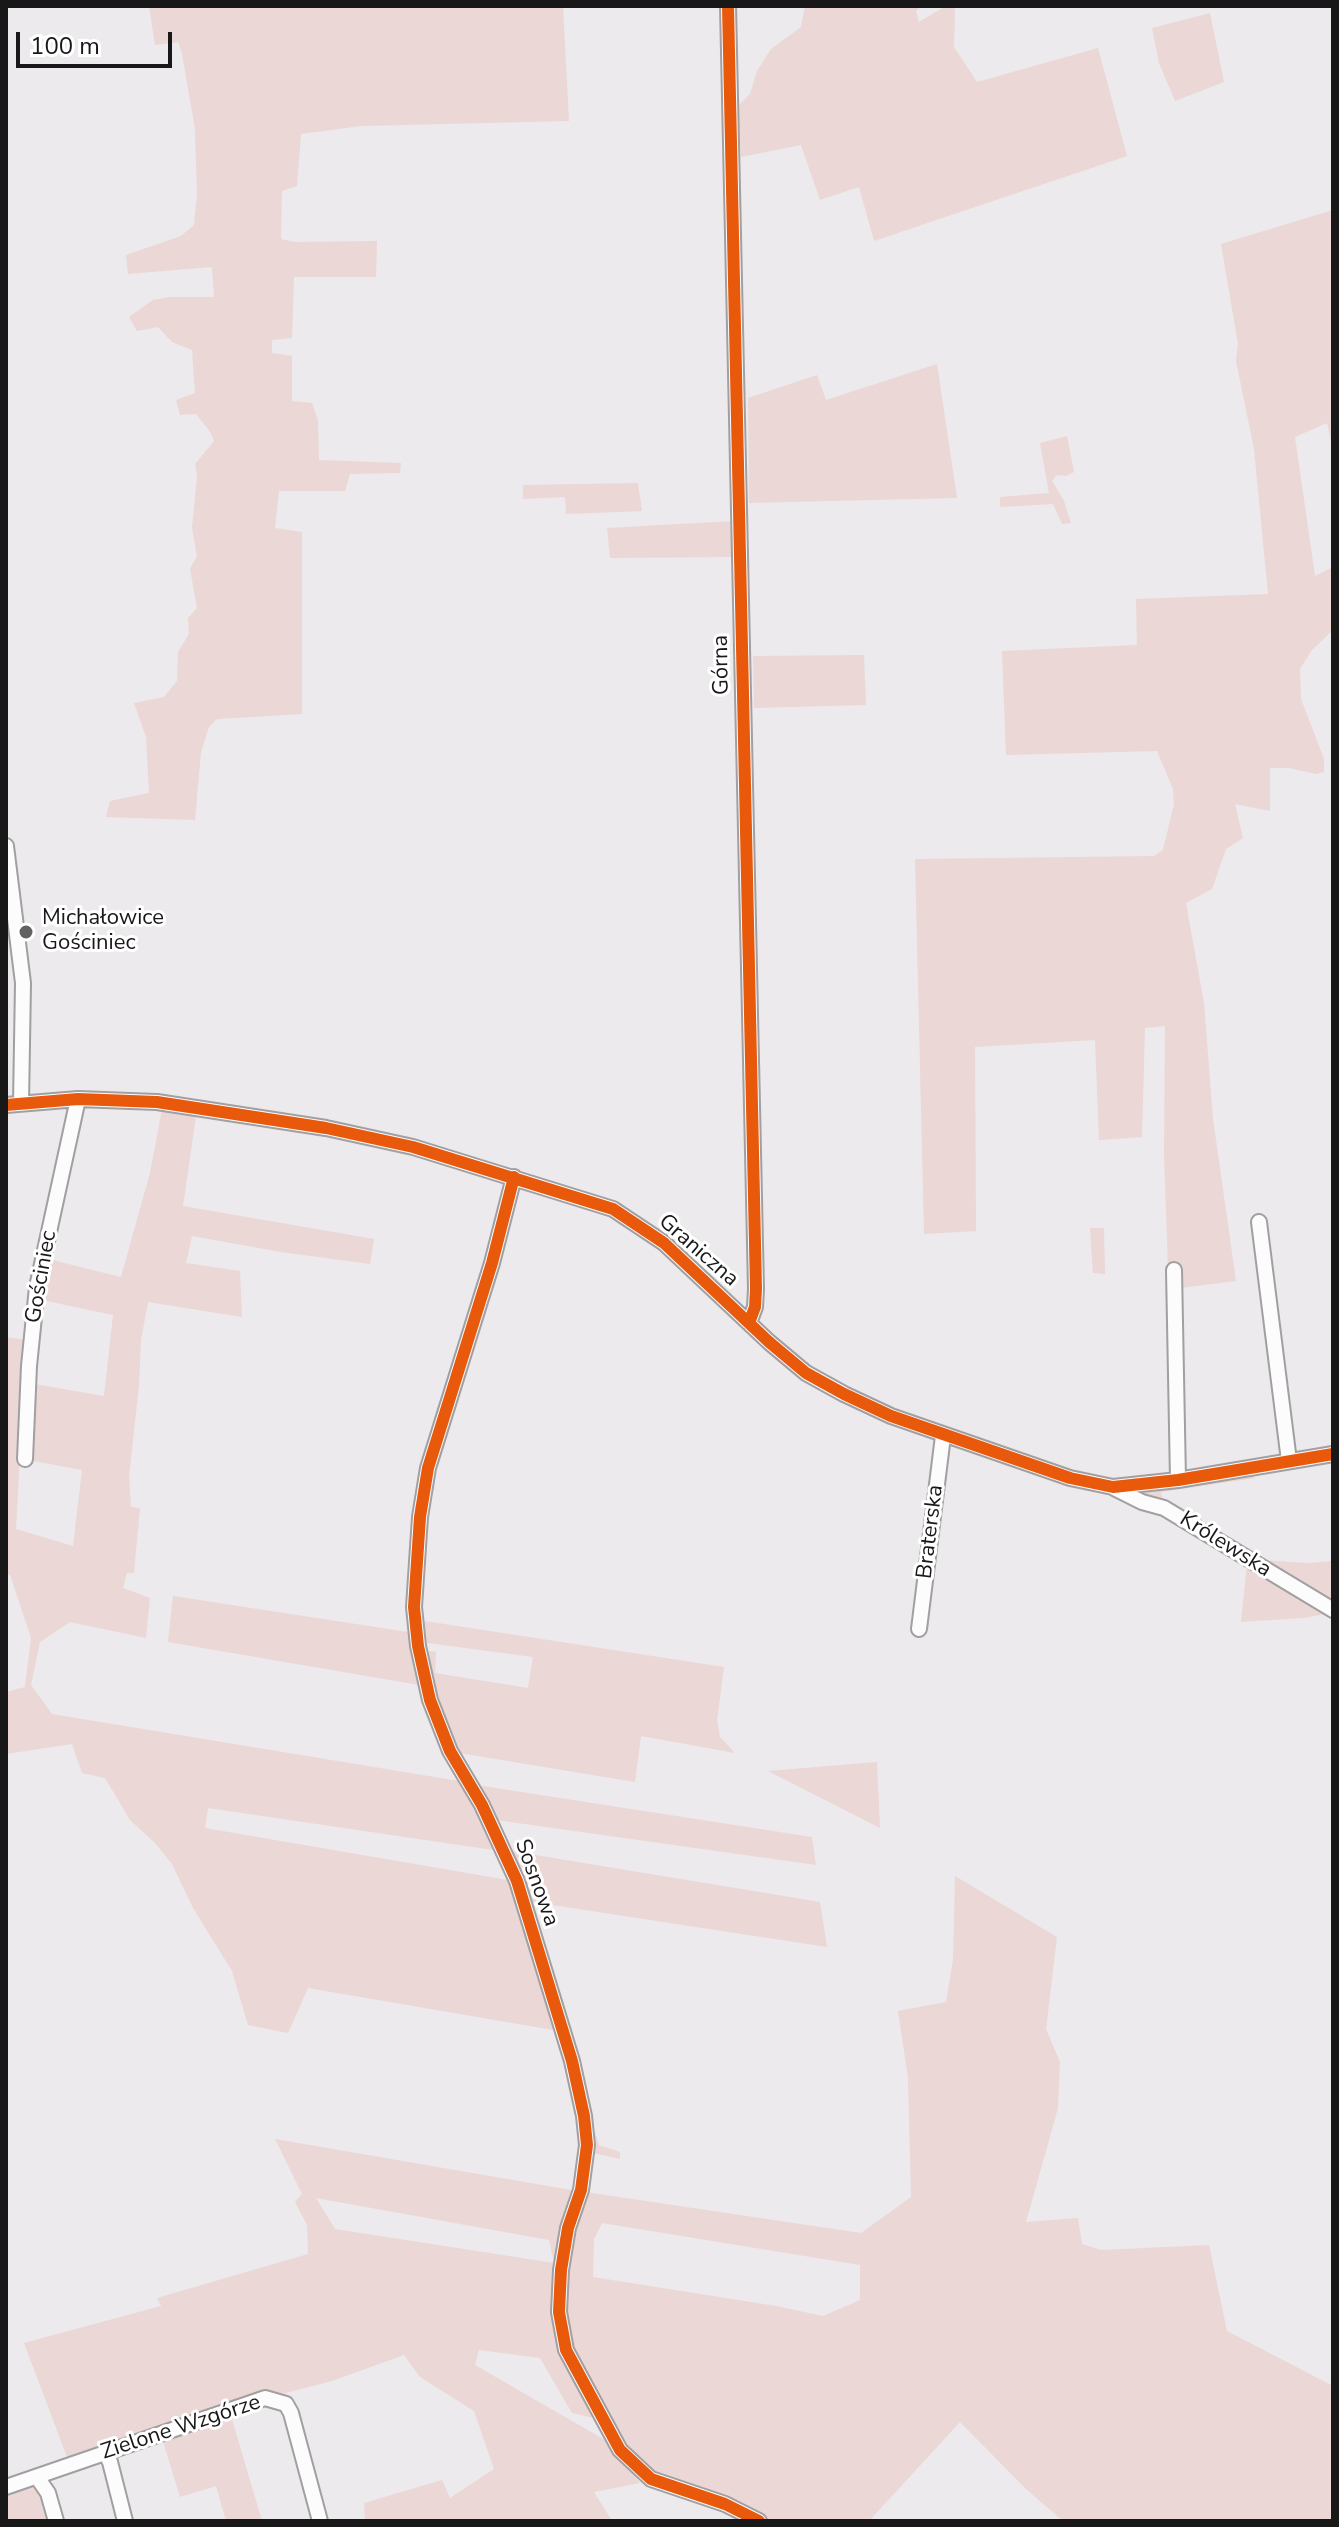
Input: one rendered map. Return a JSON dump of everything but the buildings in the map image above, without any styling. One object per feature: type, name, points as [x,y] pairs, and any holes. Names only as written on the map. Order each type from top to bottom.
[{"type":"street","name":"Górna","points":[[728,6],[756,1289],[755,1307],[749,1323]]},
{"type":"street","points":[[6,846],[23,983],[13,1104]]},
{"type":"street","name":"Graniczna","points":[[13,1104],[78,1099],[157,1102],[326,1128],[413,1147],[613,1209],[664,1243],[778,1350],[819,1380],[891,1416],[1070,1478],[1113,1487],[1178,1480],[1333,1454]]},
{"type":"street","name":"Gościniec","points":[[25,1459],[29,1366],[37,1287],[78,1099]]},
{"type":"street","name":"Sosnowa","points":[[514,1177],[492,1263],[428,1468],[420,1517],[414,1607],[418,1646],[430,1700],[450,1751],[482,1805],[517,1881],[572,2061],[584,2116],[587,2145],[581,2190],[568,2228],[561,2270],[559,2312],[566,2350],[620,2450],[651,2479],[725,2504],[759,2521]]},
{"type":"street","points":[[1259,1222],[1289,1461]]},
{"type":"street","points":[[1174,1270],[1178,1480]]},
{"type":"street","name":"Braterska","points":[[919,1629],[943,1436]]},
{"type":"street","name":"Królewska","points":[[1113,1487],[1142,1502],[1164,1508],[1333,1610]]},
{"type":"street","name":"Zielone Wzgórze","points":[[6,2487],[265,2398],[286,2404],[291,2413],[320,2521]]},
{"type":"street","points":[[105,2452],[125,2521]]},
{"type":"street","points":[[37,2477],[48,2493],[56,2521]]},
{"type":"shaded area","points":[[149,6],[563,6],[569,121],[361,126],[301,134],[297,186],[282,191],[281,239],[294,242],[377,241],[376,277],[294,277],[292,338],[272,340],[272,353],[292,356],[292,401],[312,403],[318,421],[319,460],[401,463],[400,473],[350,474],[345,491],[279,491],[275,528],[302,532],[302,714],[217,719],[209,727],[201,752],[195,820],[106,817],[110,801],[149,793],[146,737],[134,703],[164,697],[177,681],[178,652],[189,634],[188,618],[197,608],[190,569],[197,556],[192,528],[197,476],[195,464],[214,441],[196,414],[180,415],[176,400],[195,393],[192,350],[172,342],[158,327],[137,331],[129,317],[153,300],[214,297],[212,267],[128,274],[126,255],[181,236],[194,225],[197,195],[195,129],[182,54],[178,42],[155,45]]},
{"type":"shaded area","points":[[805,6],[922,6],[916,11],[919,22],[946,6],[955,6],[954,47],[977,82],[1098,48],[1127,156],[874,241],[859,187],[820,200],[801,145],[741,157],[738,106],[750,94],[757,71],[771,49],[801,27]]},
{"type":"shaded area","points":[[1210,13],[1224,82],[1175,101],[1159,63],[1152,28]]},
{"type":"shaded area","points":[[1333,210],[1333,451],[1327,423],[1295,437],[1315,576],[1333,567],[1333,630],[1312,650],[1300,669],[1301,699],[1324,759],[1324,772],[1316,774],[1289,768],[1270,768],[1270,811],[1235,804],[1243,838],[1226,849],[1212,889],[1186,903],[1204,1003],[1213,1119],[1236,1281],[1179,1288],[1168,1269],[1164,1153],[1165,1026],[1145,1028],[1142,1137],[1099,1140],[1095,1040],[975,1047],[976,1231],[924,1234],[915,859],[1154,856],[1163,850],[1174,804],[1173,789],[1157,751],[1006,755],[1002,651],[1137,645],[1136,599],[1268,594],[1254,449],[1236,361],[1238,344],[1221,244]]},
{"type":"shaded area","points":[[937,364],[957,498],[749,503],[748,398],[817,375],[826,400]]},
{"type":"shaded area","points":[[1067,436],[1074,472],[1066,476],[1057,475],[1052,481],[1064,501],[1071,523],[1062,524],[1053,504],[1000,507],[1000,497],[1049,493],[1040,443]]},
{"type":"shaded area","points":[[638,483],[642,511],[566,514],[565,497],[523,499],[523,485]]},
{"type":"shaded area","points":[[733,521],[733,557],[610,558],[607,528]]},
{"type":"shaded area","points":[[864,655],[866,705],[754,708],[753,656]]},
{"type":"shaded area","points":[[162,1109],[196,1116],[183,1206],[374,1239],[370,1264],[192,1236],[186,1263],[240,1271],[242,1317],[148,1302],[141,1340],[129,1477],[131,1507],[140,1508],[134,1573],[127,1573],[123,1588],[150,1598],[146,1638],[70,1622],[40,1642],[31,1685],[52,1714],[465,1782],[500,1851],[208,1808],[205,1828],[508,1880],[559,2031],[308,1988],[288,2033],[248,2025],[232,1971],[193,1908],[172,1864],[130,1820],[105,1778],[82,1773],[72,1744],[6,1754],[6,1692],[25,1687],[31,1638],[10,1575],[6,1575],[6,1337],[26,1340],[16,1529],[73,1546],[82,1470],[28,1460],[35,1384],[104,1396],[113,1315],[42,1300],[48,1259],[121,1277],[150,1173]]},
{"type":"shaded area","points":[[1090,1228],[1104,1228],[1105,1274],[1093,1273]]},
{"type":"shaded area","points":[[1253,1475],[1255,1478],[1161,1492],[1163,1501],[1137,1494],[1135,1490]]},
{"type":"shaded area","points":[[1261,1560],[1333,1561],[1333,1605]]},
{"type":"shaded area","points":[[1247,1564],[1325,1614],[1241,1622]]},
{"type":"shaded area","points":[[173,1596],[408,1632],[419,1685],[168,1642]]},
{"type":"shaded area","points":[[418,1620],[724,1667],[717,1720],[720,1737],[735,1753],[641,1736],[635,1782],[459,1753],[446,1733],[422,1650],[436,1652],[435,1673],[528,1688],[533,1657],[420,1642]]},
{"type":"shaded area","points":[[877,1762],[880,1828],[768,1771]]},
{"type":"shaded area","points":[[476,1785],[812,1837],[816,1865],[496,1820]]},
{"type":"shaded area","points":[[511,1851],[820,1902],[827,1947],[526,1901]]},
{"type":"shaded area","points":[[955,1876],[1057,1937],[1046,2029],[1060,2062],[1058,2108],[1026,2222],[1078,2218],[1082,2244],[1101,2250],[1209,2245],[1227,2331],[1333,2386],[1333,2521],[1063,2521],[1026,2489],[960,2422],[869,2521],[769,2521],[732,2499],[661,2479],[622,2447],[569,2352],[564,2327],[566,2273],[591,2120],[599,2145],[620,2152],[620,2159],[593,2153],[585,2192],[861,2233],[911,2197],[908,2078],[898,2011],[946,2002],[953,1960]],"holes":[[[602,2223],[860,2265],[860,2300],[823,2316],[593,2277],[594,2239]]]},
{"type":"shaded area","points":[[275,2139],[577,2191],[557,2319],[598,2419],[572,2413],[540,2358],[479,2350],[475,2365],[605,2440],[640,2483],[594,2492],[612,2521],[365,2521],[364,2503],[442,2480],[450,2498],[494,2469],[474,2411],[420,2377],[404,2355],[332,2381],[282,2394],[261,2393],[67,2457],[24,2343],[161,2306],[157,2298],[308,2254],[307,2225],[295,2202],[302,2194]],"holes":[[[316,2198],[549,2240],[554,2263],[335,2229]]]},
{"type":"shaded area","points":[[231,2416],[262,2521],[226,2521],[216,2486],[180,2497],[162,2438]]},
{"type":"shaded area","points":[[35,2482],[45,2495],[53,2521],[6,2521],[6,2493]]},
{"type":"cycle path","points":[[728,6],[756,1289],[755,1307],[749,1323]]},
{"type":"cycle path","points":[[6,1105],[78,1099],[157,1102],[326,1128],[413,1147],[613,1209],[664,1243],[806,1373],[891,1416],[1070,1478],[1113,1487],[1178,1480],[1333,1454]]},
{"type":"cycle path","points":[[514,1177],[492,1263],[428,1468],[420,1517],[414,1607],[418,1646],[430,1700],[450,1751],[482,1805],[517,1881],[572,2061],[584,2116],[587,2145],[581,2190],[568,2228],[561,2270],[559,2312],[566,2350],[620,2450],[651,2479],[725,2504],[759,2521]]},
{"type":"place","name":"Michałowice Gościniec","points":[[26,932]]}]
